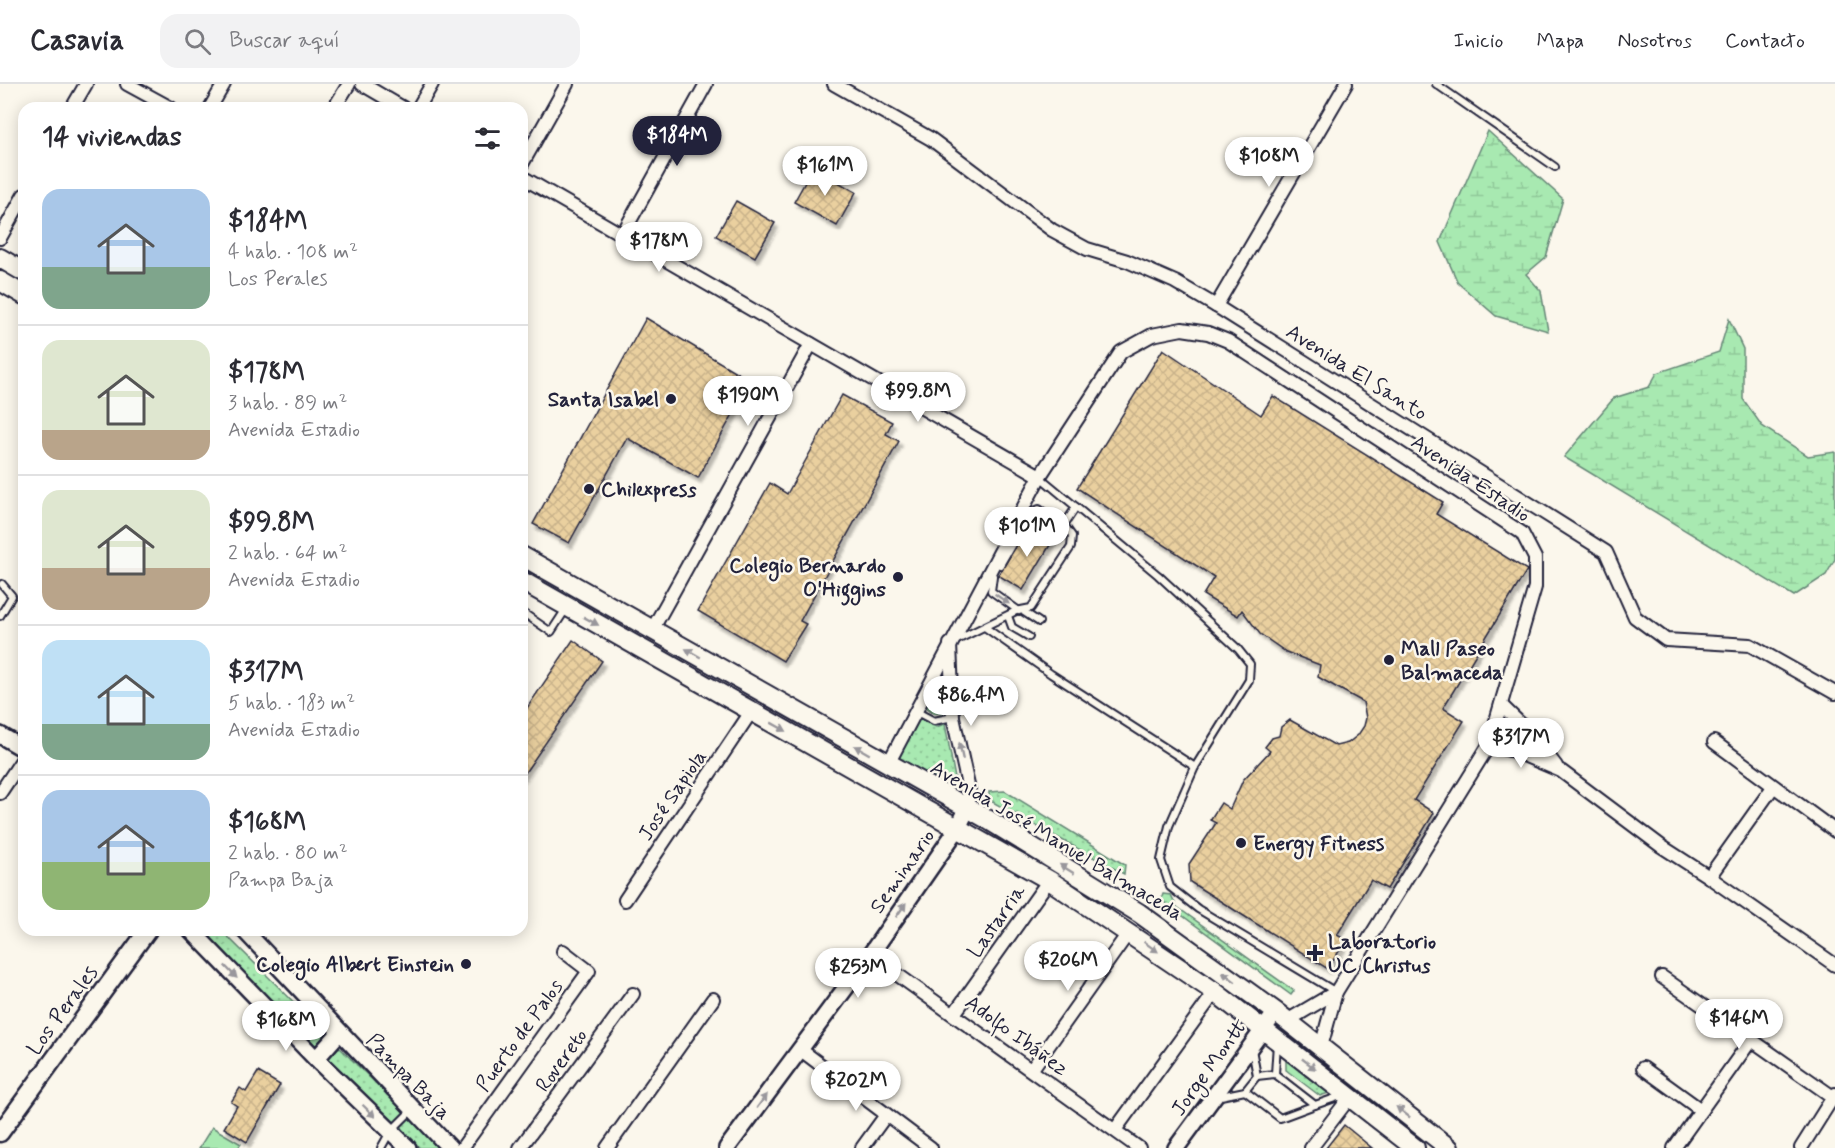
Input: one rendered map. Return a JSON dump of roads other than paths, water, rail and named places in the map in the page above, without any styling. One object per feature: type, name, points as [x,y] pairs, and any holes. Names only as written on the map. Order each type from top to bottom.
[{"type":"main road","points":[[0,258],[18,268]]},
{"type":"main road","points":[[0,281],[18,292]]},
{"type":"main road","name":"Avenida José Manuel Balmaceda","points":[[528,559],[967,808],[1139,913],[1282,1016],[1449,1148]]},
{"type":"main road","name":"Avenida José Manuel Balmaceda","points":[[528,585],[1049,880],[1215,992],[1415,1148]]},
{"type":"main road","name":"Los Perales","points":[[2,1125],[143,937]]},
{"type":"street","points":[[76,102],[86,84]]},
{"type":"street","points":[[127,84],[160,102]]},
{"type":"street","points":[[214,102],[224,84]]},
{"type":"street","points":[[338,102],[349,84]]},
{"type":"street","points":[[362,84],[393,102]]},
{"type":"street","points":[[422,102],[432,84]]},
{"type":"street","points":[[528,153],[567,84]]},
{"type":"street","points":[[622,235],[706,84]]},
{"type":"street","name":"Avenida El Santo","points":[[834,84],[931,139],[1052,230],[1087,249],[1126,261],[1175,282],[1606,552],[1635,617],[1666,640],[1750,645],[1835,693]]},
{"type":"street","points":[[1216,306],[1346,84]]},
{"type":"street","points":[[528,180],[1040,477]]},
{"type":"street","points":[[0,238],[18,206]]},
{"type":"street","name":"Avenida Estadio","points":[[888,764],[914,711],[1040,477],[1121,352],[1152,335],[1182,329],[1208,333],[1228,341],[1522,533],[1535,558],[1535,587],[1489,745],[1336,992],[1321,1047]]},
{"type":"street","points":[[652,630],[811,344]]},
{"type":"street","name":"Seminario","points":[[727,1148],[870,955],[958,828],[967,808],[969,790],[953,717],[950,644]]},
{"type":"street","points":[[1501,705],[1533,736],[1561,771]]},
{"type":"street","name":"José Sapiola","points":[[625,900],[751,712]]},
{"type":"street","points":[[0,735],[18,746]]},
{"type":"street","points":[[1714,742],[1773,788],[1835,831]]},
{"type":"street","points":[[1489,745],[1514,751],[1561,771],[1661,846],[1835,965]]},
{"type":"street","points":[[0,793],[18,766]]},
{"type":"street","points":[[1709,877],[1773,788]]},
{"type":"street","name":"Lastarria","points":[[954,1014],[1049,880]]},
{"type":"street","points":[[1032,1069],[1128,932]]},
{"type":"street","points":[[197,936],[316,1059],[408,1148]]},
{"type":"street","name":"Pampa Baja","points":[[250,936],[450,1148]]},
{"type":"street","name":"Puerto de Palos","points":[[462,1148],[589,971],[563,951]]},
{"type":"street","name":"Adolfo Ibáñez","points":[[870,955],[1032,1069],[1139,1148]]},
{"type":"street","points":[[1662,977],[1834,1096],[1801,1148]]},
{"type":"street","points":[[1115,1130],[1215,992]]},
{"type":"street","name":"Avenida Estadio","points":[[1282,1016],[1336,992]]},
{"type":"street","name":"Rovereto","points":[[520,1148],[633,994]]},
{"type":"street","points":[[608,1148],[713,999]]},
{"type":"street","name":"Jorge Montt","points":[[1176,1148],[1251,1045],[1270,1034],[1282,1016]]},
{"type":"street","name":"Pampa Baja","points":[[316,1059],[339,1033]]},
{"type":"street","points":[[1674,1148],[1751,1040]]},
{"type":"street","points":[[801,1050],[932,1148]]},
{"type":"street","points":[[1643,1068],[1701,1110]]},
{"type":"street","points":[[1311,1148],[1348,1095]]},
{"type":"street","points":[[862,1148],[885,1115]]},
{"type":"lane","points":[[1436,84],[1555,167]]},
{"type":"lane","points":[[1040,477],[1176,591],[1238,649],[1250,664],[1249,680],[1195,767],[1169,826],[1161,860],[1170,887],[1198,909],[1336,992]]},
{"type":"lane","points":[[1064,525],[1076,507]]},
{"type":"lane","points":[[950,644],[1008,616],[1021,611],[1031,608],[1071,547],[1072,536],[1064,525],[1039,510],[1030,513],[992,578],[991,591],[1021,611],[1039,622]]},
{"type":"lane","points":[[0,616],[12,596],[2,584]]},
{"type":"lane","points":[[528,616],[551,632],[567,608]]},
{"type":"lane","points":[[1008,616],[1012,627],[1029,637]]},
{"type":"lane","points":[[986,628],[1195,767]]},
{"type":"lane","points":[[914,711],[934,721],[953,717]]},
{"type":"lane","points":[[1270,1034],[1275,1074]]},
{"type":"lane","points":[[1251,1045],[1257,1076]]},
{"type":"lane","points":[[1212,1098],[1245,1091],[1257,1076],[1275,1074],[1315,1105]]},
{"type":"lane","points":[[1245,1091],[1280,1118],[1348,1095]]},
{"type":"lane","points":[[381,1148],[390,1132],[413,1110]]},
{"type":"place","name":"Santa Isabel","points":[[671,399]]},
{"type":"place","name":"Chilexpress","points":[[589,489]]},
{"type":"place","name":"Colegio Bernardo O'Higgins","points":[[898,577]]},
{"type":"place","name":"Mall Paseo Balmaceda","points":[[1389,660]]},
{"type":"place","name":"Energy Fitness","points":[[1241,843]]},
{"type":"place","name":"Laboratorio UC Christus","points":[[1315,953]]},
{"type":"place","name":"Colegio Albert Einstein","points":[[466,964]]}]
